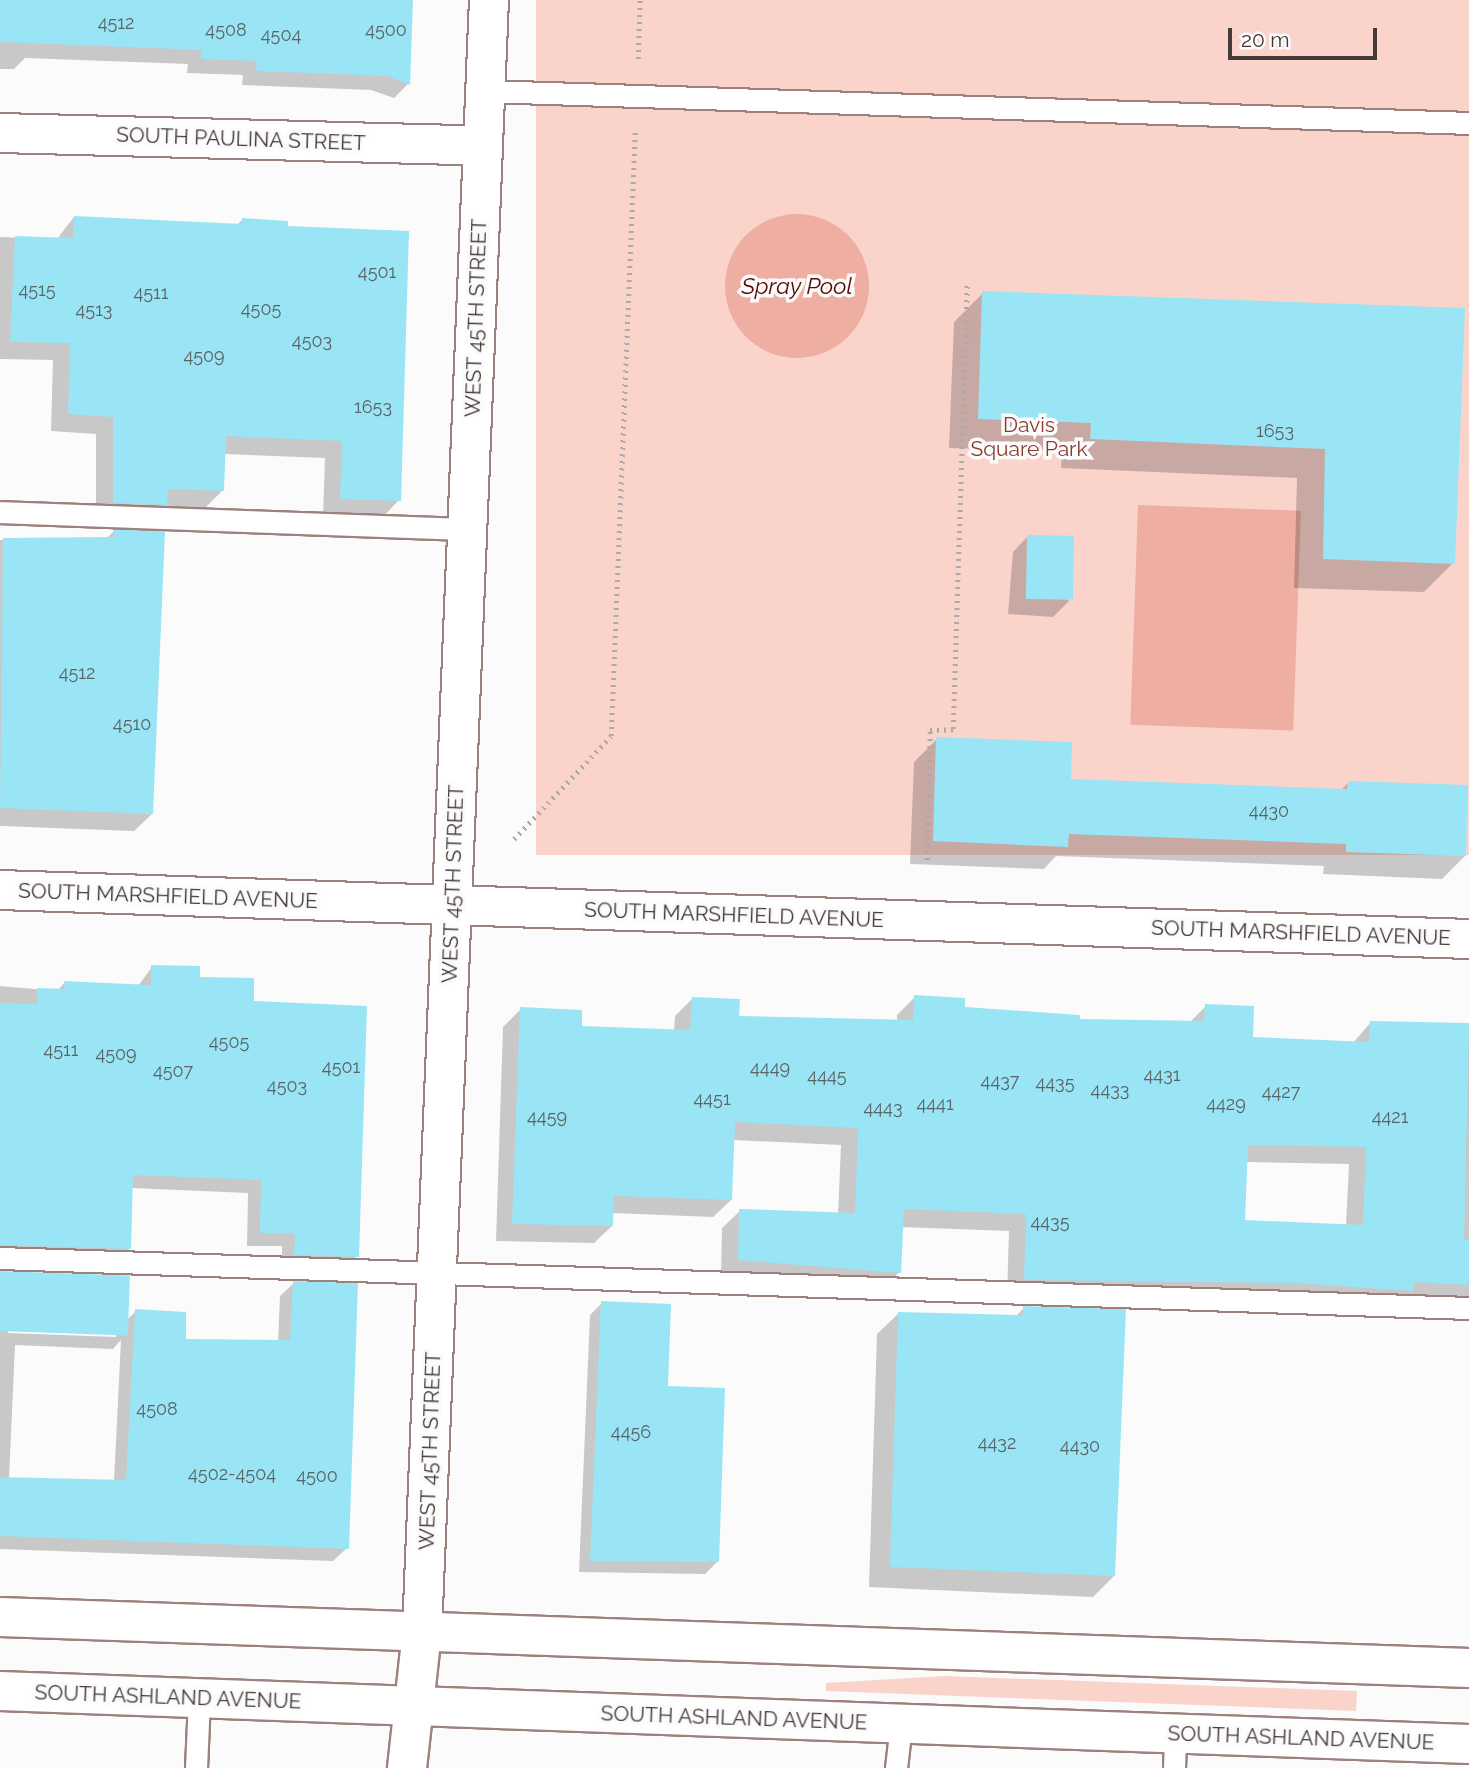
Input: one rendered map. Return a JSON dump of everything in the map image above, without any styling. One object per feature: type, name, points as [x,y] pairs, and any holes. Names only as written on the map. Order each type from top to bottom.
[{"type":"street","name":"WEST 45TH STREET","points":[[407,1768],[422,1632],[489,0]]},
{"type":"street","name":"SOUTH PAULINA STREET","points":[[0,133],[483,146]]},
{"type":"street","name":"SOUTH MARSHFIELD AVENUE","points":[[0,890],[1469,939]]},
{"type":"street","points":[[0,1617],[1469,1668]]},
{"type":"street","name":"SOUTH ASHLAND AVENUE","points":[[0,1691],[901,1724],[1174,1751],[1469,1744]]},
{"type":"lane","points":[[485,91],[1469,123]]},
{"type":"lane","points":[[0,512],[468,529]]},
{"type":"lane","points":[[0,1258],[1469,1308]]},
{"type":"lane","points":[[196,1768],[199,1698]]},
{"type":"lane","points":[[896,1768],[901,1724]]},
{"type":"path","points":[[514,839],[611,736],[640,0]]},
{"type":"path","points":[[927,860],[930,730],[953,729],[967,284]]},
{"type":"green space","name":"Davis Square Park","points":[[536,0],[1469,0],[1469,855],[536,855]]},
{"type":"green space","points":[[944,1676],[1357,1691],[1356,1711],[826,1691],[826,1683]]},
{"type":"water","name":"Spray Pool","points":[[797,214],[824,220],[848,235],[863,259],[869,286],[863,313],[848,337],[824,352],[797,358],[770,352],[746,337],[731,313],[725,286],[731,259],[746,235],[770,220]]},
{"type":"water","points":[[1138,505],[1301,511],[1293,731],[1130,725]]},
{"type":"building","points":[[0,0],[413,0],[410,85],[387,76],[256,71],[257,61],[201,59],[202,50],[0,42]]},
{"type":"building","points":[[74,216],[242,224],[242,218],[288,221],[288,226],[409,231],[401,501],[340,499],[342,441],[226,436],[224,491],[168,489],[167,505],[113,503],[113,417],[68,414],[70,343],[10,342],[15,236],[73,238]]},
{"type":"building","points":[[982,291],[1465,308],[1455,564],[1323,559],[1325,449],[1090,439],[1091,423],[978,419]]},
{"type":"building","points":[[113,529],[165,531],[153,814],[0,808],[3,538],[113,537]]},
{"type":"building","points":[[1027,535],[1074,536],[1073,600],[1026,599]]},
{"type":"building","points":[[936,737],[1072,742],[1071,779],[1347,789],[1348,781],[1468,785],[1466,856],[1346,852],[1346,844],[1069,834],[1068,847],[933,841]]},
{"type":"building","points":[[151,965],[200,966],[200,977],[254,978],[254,1001],[367,1006],[359,1257],[294,1255],[295,1234],[260,1233],[261,1180],[133,1175],[131,1249],[0,1245],[0,1003],[37,1004],[37,988],[65,989],[64,981],[151,985]]},
{"type":"building","points":[[914,995],[965,998],[965,1007],[1080,1015],[1080,1019],[1204,1021],[1205,1004],[1254,1006],[1253,1037],[1369,1042],[1370,1021],[1469,1023],[1464,1240],[1469,1240],[1469,1285],[1414,1282],[1414,1291],[1298,1283],[1024,1280],[1026,1214],[904,1209],[901,1273],[738,1260],[739,1209],[855,1213],[858,1128],[735,1122],[732,1200],[614,1196],[613,1226],[512,1224],[520,1007],[582,1010],[582,1026],[690,1030],[692,997],[740,999],[739,1016],[913,1020]],"holes":[[[1248,1145],[1366,1147],[1363,1225],[1245,1220]]]},
{"type":"building","points":[[0,1271],[130,1276],[128,1336],[0,1331]]},
{"type":"building","points":[[293,1281],[358,1283],[349,1549],[0,1536],[0,1477],[126,1480],[135,1309],[186,1312],[186,1339],[290,1340]]},
{"type":"building","points":[[601,1301],[671,1304],[668,1386],[725,1388],[719,1562],[590,1561]]},
{"type":"building","points":[[1023,1306],[1126,1309],[1115,1576],[890,1567],[898,1312],[1023,1315]]}]
